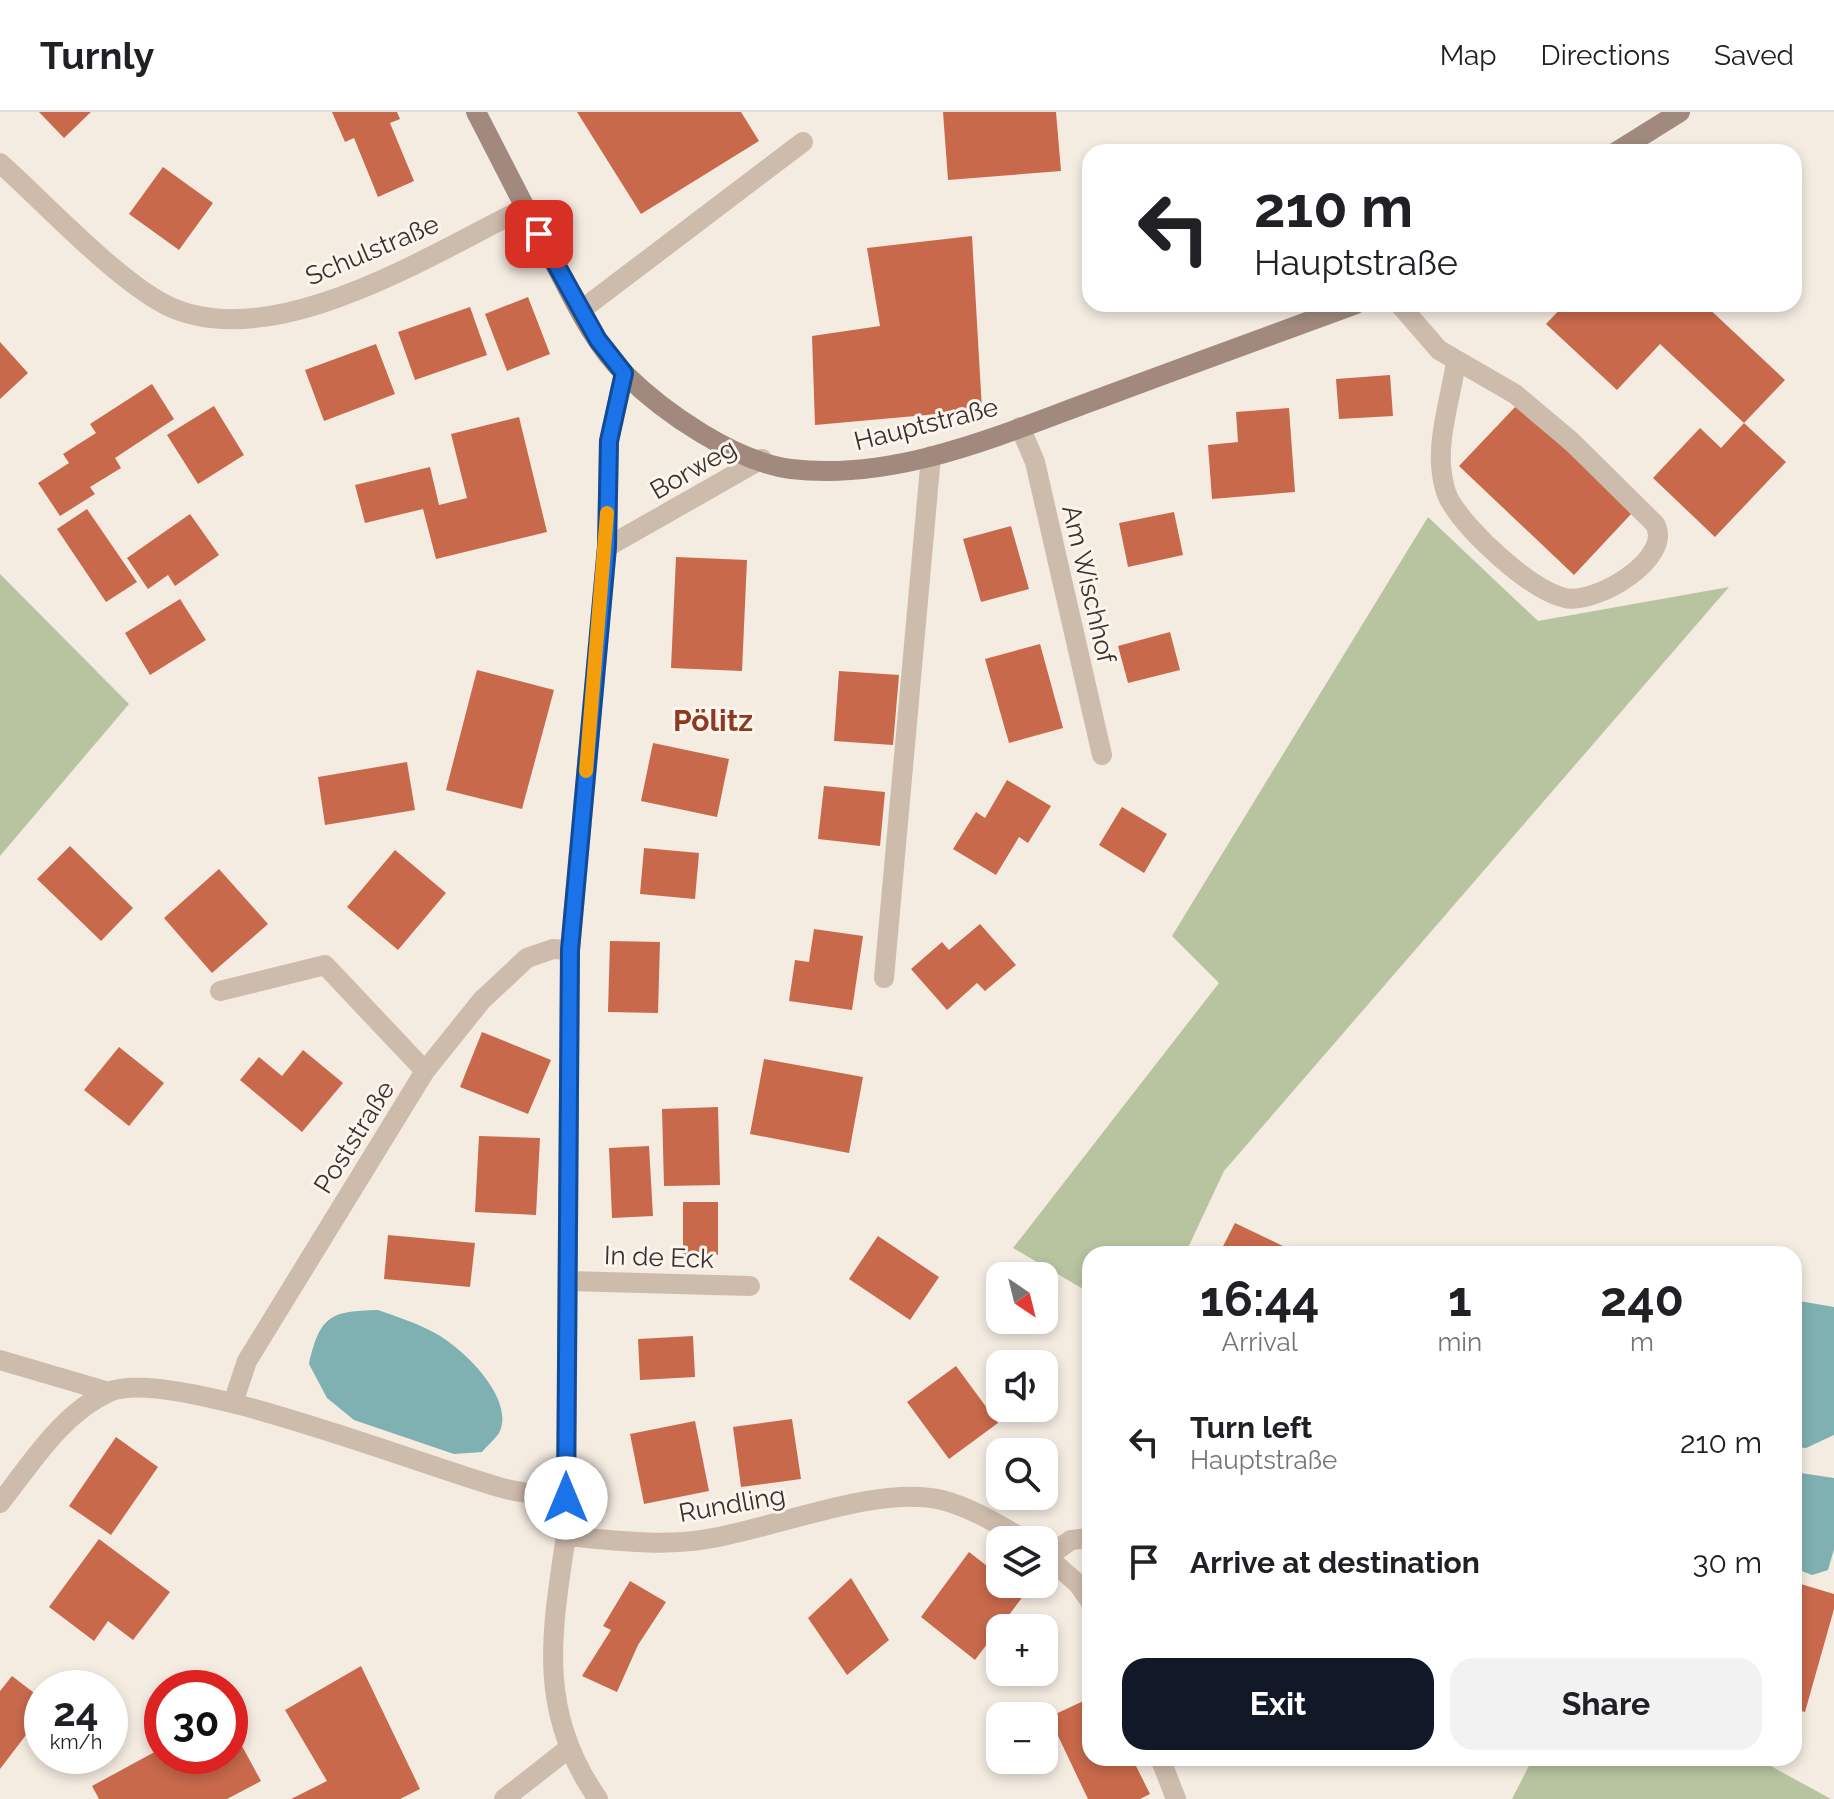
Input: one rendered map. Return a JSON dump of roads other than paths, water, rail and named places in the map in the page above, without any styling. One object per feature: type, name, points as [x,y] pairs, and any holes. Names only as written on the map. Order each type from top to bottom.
[{"type":"main road","name":"Hauptstraße","points":[[476,112],[580,311],[624,373],[670,413],[718,444],[788,469],[840,472],[931,456],[1020,427],[1334,312]]},
{"type":"main road","points":[[1629,144],[1680,112]]},
{"type":"street","points":[[580,311],[803,142]]},
{"type":"street","name":"Schulstraße","points":[[0,163],[141,288],[167,306],[211,319],[243,320],[284,312],[358,290],[525,208]]},
{"type":"street","points":[[1405,312],[1420,332],[1456,362],[1515,394],[1572,442],[1655,524],[1660,533],[1659,544],[1631,577],[1578,598],[1568,599],[1540,589],[1519,575],[1451,502],[1441,463],[1456,362]]},
{"type":"street","name":"Borweg","points":[[566,1536],[570,950],[607,547],[609,441],[624,373]]},
{"type":"street","name":"Am Wischhof","points":[[1020,427],[1035,462],[1102,755]]},
{"type":"street","points":[[884,978],[931,456]]},
{"type":"street","name":"Borweg","points":[[607,547],[762,459]]},
{"type":"street","name":"Poststraße","points":[[233,1403],[247,1361],[425,1071],[482,1000],[527,958],[553,949],[570,950]]},
{"type":"street","points":[[220,991],[325,965],[425,1071]]},
{"type":"street","name":"In de Eck","points":[[568,1281],[750,1286]]},
{"type":"street","points":[[0,1360],[109,1392],[171,1390],[233,1403],[509,1490],[566,1498]]},
{"type":"street","points":[[0,1503],[50,1439],[87,1403],[109,1392]]},
{"type":"street","name":"Rundling","points":[[566,1536],[645,1542],[706,1540],[893,1497],[940,1499],[982,1514],[1002,1526]]},
{"type":"street","points":[[566,1536],[553,1622],[555,1709],[568,1749],[598,1799]]},
{"type":"street","points":[[1058,1548],[1071,1540],[1082,1539]]},
{"type":"street","points":[[1058,1566],[1082,1590]]},
{"type":"street","points":[[504,1799],[568,1749]]},
{"type":"street","points":[[1163,1766],[1176,1799]]},
{"type":"water","points":[[1802,1302],[1834,1307],[1834,1435],[1802,1448]]},
{"type":"water","points":[[378,1310],[443,1338],[470,1360],[493,1389],[502,1419],[499,1433],[482,1452],[454,1454],[354,1420],[327,1398],[309,1364],[323,1326],[338,1315]]},
{"type":"water","points":[[1802,1473],[1834,1478],[1834,1549],[1828,1570],[1812,1575],[1802,1571]]},
{"type":"district","name":"Pölitz","points":[[713,720]]}]
